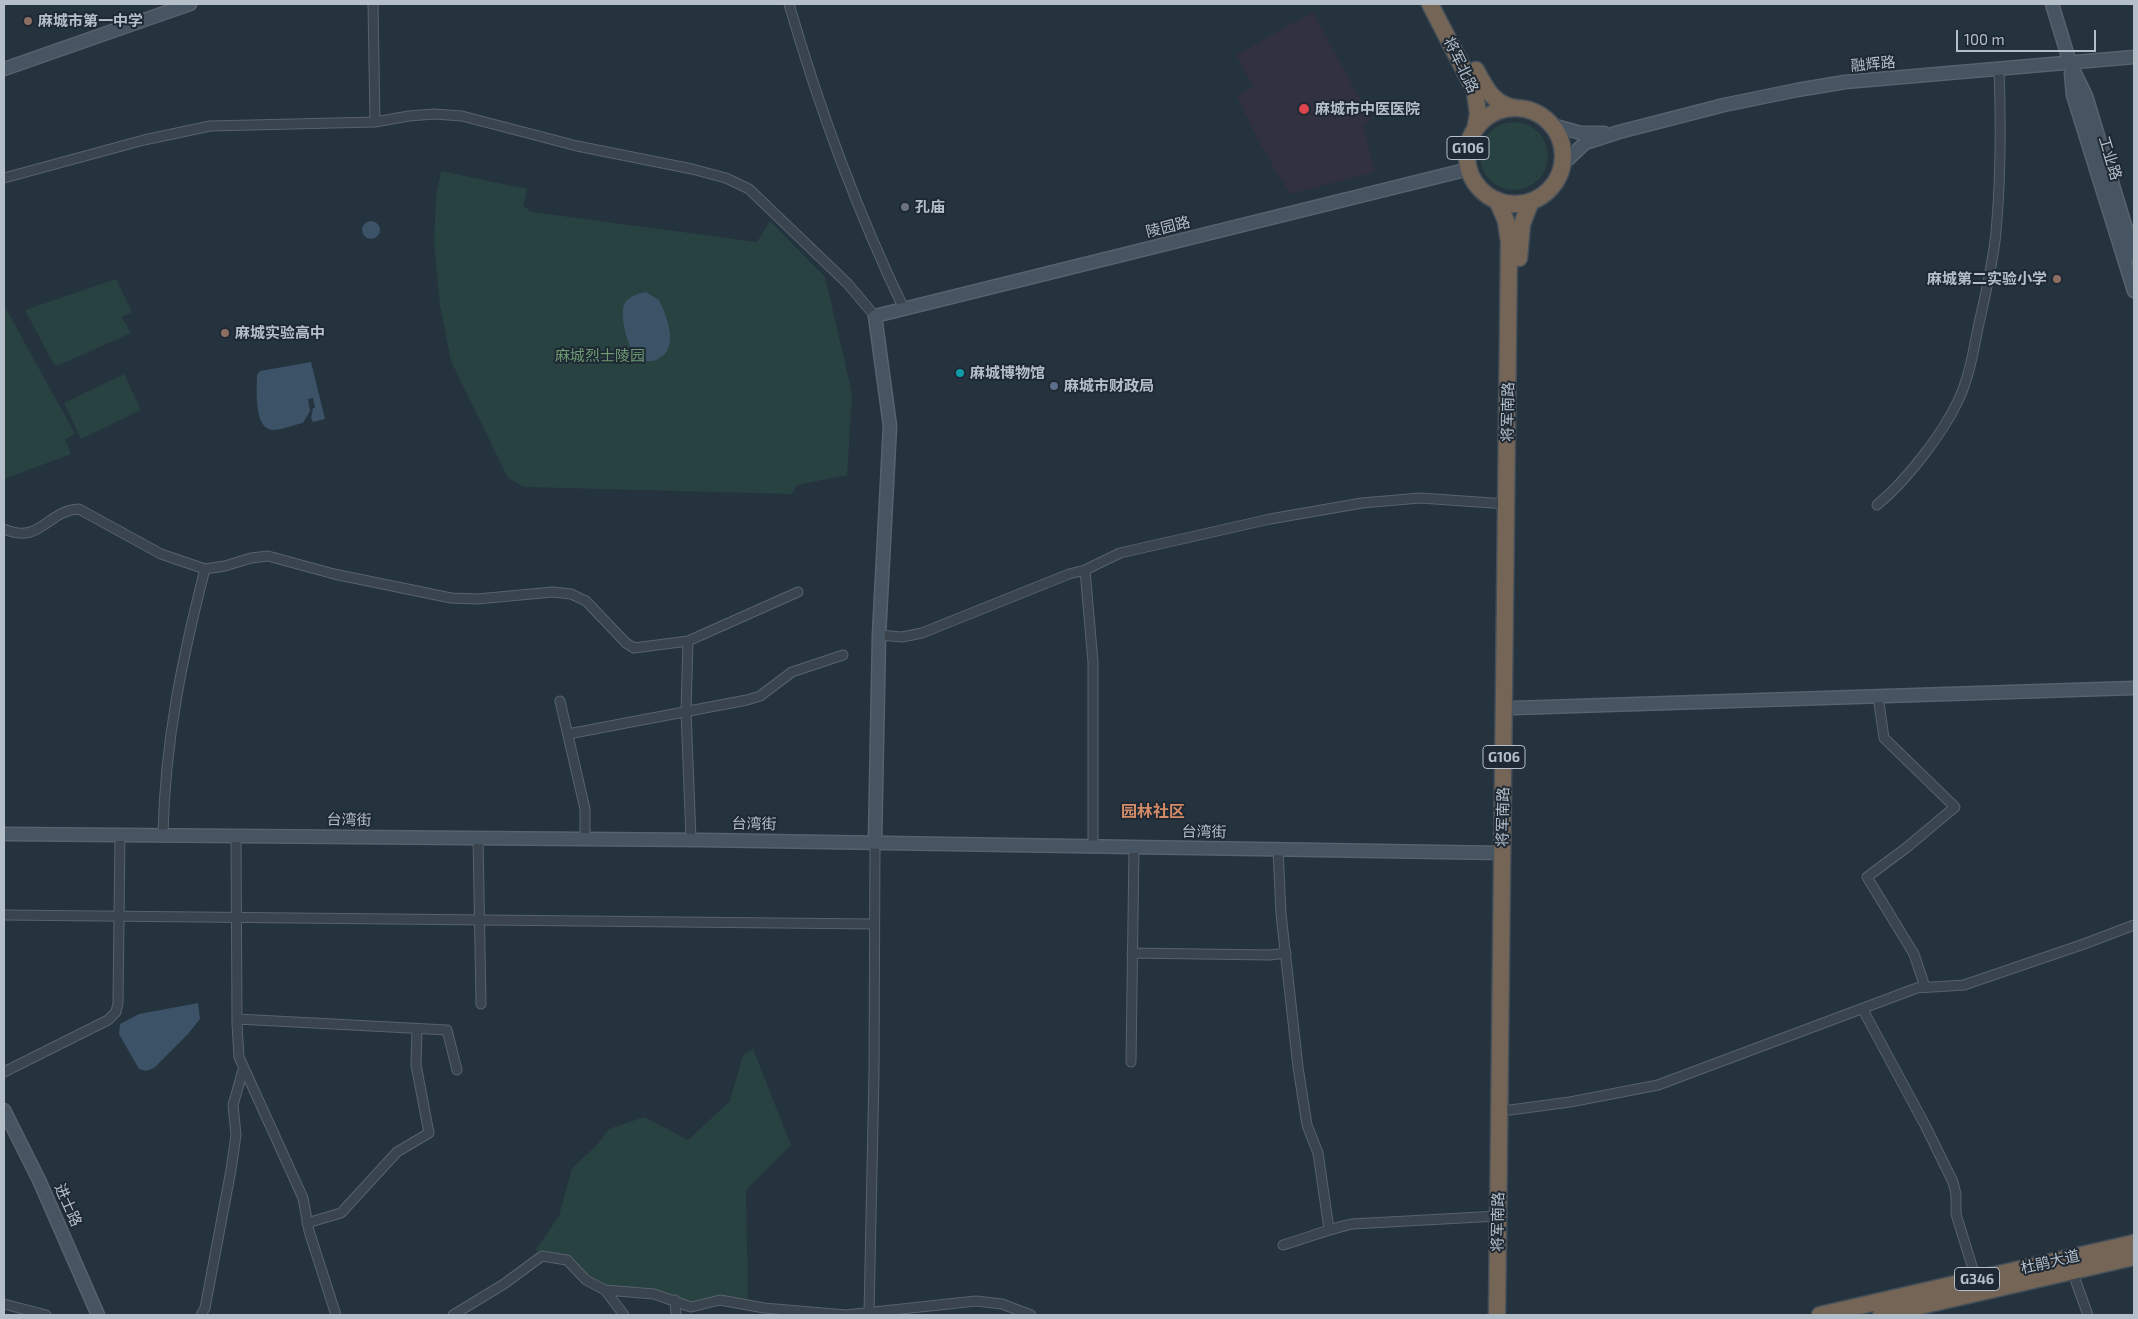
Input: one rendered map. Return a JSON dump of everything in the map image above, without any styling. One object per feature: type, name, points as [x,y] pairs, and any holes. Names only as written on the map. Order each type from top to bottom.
[{"type":"highway","name":"将军北路","points":[[1430,4],[1475,91],[1478,114],[1474,130]]},
{"type":"highway","name":"将军北路","points":[[1442,4],[1485,87],[1496,100],[1516,108]]},
{"type":"highway","name":"G106","points":[[1497,200],[1476,184],[1469,169],[1468,145],[1474,130],[1492,113],[1516,108],[1540,114],[1552,125]]},
{"type":"highway","points":[[1497,200],[1514,204],[1531,201],[1552,186],[1562,164],[1562,146],[1552,125]]},
{"type":"highway","name":"将军南路","points":[[1497,200],[1506,221],[1509,242],[1497,1315]]},
{"type":"highway","name":"将军南路","points":[[1508,1315],[1519,248],[1522,224],[1531,201]]},
{"type":"highway","name":"杜鹃大道","points":[[1820,1315],[2134,1243]]},
{"type":"highway","name":"杜鹃大道","points":[[1881,1315],[2134,1257]]},
{"type":"main road","points":[[4,69],[190,4]]},
{"type":"main road","name":"工业路","points":[[2052,4],[2070,63],[2086,96],[2134,255]]},
{"type":"main road","name":"融辉路","points":[[1619,132],[1724,105],[1845,82],[2134,57]]},
{"type":"main road","name":"工业路","points":[[2070,63],[2073,95],[2134,291]]},
{"type":"main road","points":[[1552,125],[1581,133],[1619,132]]},
{"type":"main road","points":[[1562,164],[1585,144],[1619,132]]},
{"type":"main road","name":"陵园路","points":[[874,316],[1469,169]]},
{"type":"main road","points":[[874,316],[890,426],[879,635],[875,842]]},
{"type":"main road","points":[[1514,708],[2134,688]]},
{"type":"main road","name":"台湾街","points":[[4,834],[585,838],[1503,853]]},
{"type":"main road","name":"进士路","points":[[4,1110],[46,1196],[98,1315]]},
{"type":"main road","name":"进士路","points":[[4,1128],[42,1207],[89,1315]]},
{"type":"street","points":[[373,4],[375,122]]},
{"type":"street","points":[[791,5],[826,123],[879,257],[904,309]]},
{"type":"street","points":[[1877,505],[1897,488],[1928,447],[1949,417],[1966,380],[1989,279],[1996,233],[2001,146],[1999,69]]},
{"type":"street","points":[[4,178],[144,140],[210,126],[375,122],[409,116],[462,116],[577,146],[692,168],[733,180],[749,189],[847,283],[874,316]]},
{"type":"street","points":[[879,635],[902,637],[922,633],[1069,574],[1085,570],[1120,553],[1270,519],[1362,503],[1420,498],[1506,504]]},
{"type":"street","points":[[4,529],[17,533],[30,533],[68,510],[78,509],[155,550],[205,569],[268,556],[334,574],[451,598],[477,599],[553,592],[571,594],[586,601],[626,644],[634,648],[688,641],[798,592]]},
{"type":"street","points":[[163,834],[165,779],[183,657],[205,569]]},
{"type":"street","points":[[1085,570],[1093,662],[1093,846]]},
{"type":"street","points":[[688,641],[686,712],[689,750],[691,840]]},
{"type":"street","points":[[568,734],[760,696],[792,672],[843,655]]},
{"type":"street","points":[[1878,696],[1884,738],[1955,807],[1906,848],[1867,877],[1914,954],[1925,988]]},
{"type":"street","points":[[560,702],[585,809],[585,838]]},
{"type":"street","points":[[4,1072],[108,1020],[116,1012],[118,1003],[120,834]]},
{"type":"street","points":[[236,835],[238,1047],[243,1070],[303,1198],[307,1223],[336,1315]]},
{"type":"street","points":[[478,837],[481,1004]]},
{"type":"street","points":[[869,1314],[874,1073],[875,842]]},
{"type":"street","points":[[1131,1062],[1134,847]]},
{"type":"street","points":[[1278,849],[1281,914],[1306,1125],[1318,1153],[1329,1229]]},
{"type":"street","points":[[4,915],[874,924]]},
{"type":"street","points":[[1510,1110],[1551,1106],[1658,1085],[1794,1033],[1863,1010],[1917,988],[1964,985],[2134,925]]},
{"type":"street","points":[[1132,953],[1270,956],[1286,953]]},
{"type":"street","points":[[1863,1010],[1925,1125],[1952,1182],[1956,1194],[1956,1214],[1976,1279]]},
{"type":"street","points":[[237,1019],[447,1030],[458,1070]]},
{"type":"street","points":[[307,1223],[341,1213],[397,1152],[429,1133],[416,1065],[417,1029]]},
{"type":"street","points":[[201,1315],[204,1308],[231,1170],[236,1135],[233,1105],[243,1070]]},
{"type":"street","points":[[1283,1245],[1312,1237],[1329,1229],[1352,1224],[1498,1216]]},
{"type":"street","points":[[453,1315],[504,1284],[542,1256],[567,1260],[586,1280],[605,1290],[654,1294],[691,1306],[720,1300],[773,1308],[846,1315],[976,1301],[1002,1304],[1031,1315]]},
{"type":"street","points":[[2072,1271],[2088,1315]]},
{"type":"street","points":[[605,1290],[624,1315]]},
{"type":"street","points":[[675,1300],[676,1315]]},
{"type":"street","points":[[4,1304],[46,1315]]},
{"type":"shaded area","name":"麻城市中医医院","points":[[1313,12],[1371,120],[1363,124],[1375,172],[1290,194],[1260,144],[1237,97],[1253,87],[1236,55]]},
{"type":"shaded area","points":[[367,221],[375,221],[380,226],[378,237],[367,239],[362,234],[362,226]]},
{"type":"shaded area","points":[[646,292],[659,300],[670,332],[669,348],[665,354],[651,361],[641,360],[635,356],[626,334],[623,317],[624,305],[628,299]]},
{"type":"shaded area","points":[[311,362],[325,419],[313,422],[311,418],[313,408],[315,408],[313,398],[308,399],[310,411],[303,423],[275,430],[268,429],[263,424],[258,408],[257,375],[260,371]]},
{"type":"shaded area","points":[[198,1003],[200,1019],[188,1034],[154,1068],[146,1071],[139,1069],[119,1034],[120,1024],[139,1014]]},
{"type":"green space","points":[[1514,122],[1527,125],[1538,132],[1545,143],[1548,156],[1545,169],[1538,180],[1527,187],[1514,190],[1501,187],[1490,180],[1483,169],[1480,156],[1483,143],[1490,132],[1501,125]]},
{"type":"green space","name":"麻城烈士陵园","points":[[441,171],[527,189],[523,206],[532,212],[757,242],[770,221],[825,277],[852,393],[847,475],[797,485],[792,494],[524,487],[508,478],[451,361],[440,305],[434,243],[436,197]]},
{"type":"green space","points":[[116,279],[132,312],[122,317],[131,333],[57,366],[53,363],[25,310]]},
{"type":"green space","points":[[4,305],[75,434],[65,439],[71,454],[4,479]]},
{"type":"green space","points":[[124,374],[141,410],[81,439],[64,403]]},
{"type":"green space","points":[[753,1049],[791,1145],[746,1190],[748,1301],[695,1304],[658,1291],[607,1288],[593,1283],[564,1254],[535,1251],[559,1216],[572,1168],[597,1145],[609,1129],[644,1117],[688,1140],[730,1101],[743,1055]]},
{"type":"place","name":"麻城市第一中学","points":[[28,21]]},
{"type":"place","name":"麻城市中医医院","points":[[1304,109]]},
{"type":"place","name":"孔庙","points":[[905,207]]},
{"type":"place","name":"麻城第二实验小学","points":[[2057,279]]},
{"type":"place","name":"麻城实验高中","points":[[225,333]]},
{"type":"place","name":"麻城博物馆","points":[[960,373]]},
{"type":"place","name":"麻城市财政局","points":[[1054,386]]},
{"type":"district","name":"园林社区","points":[[1153,812]]}]
